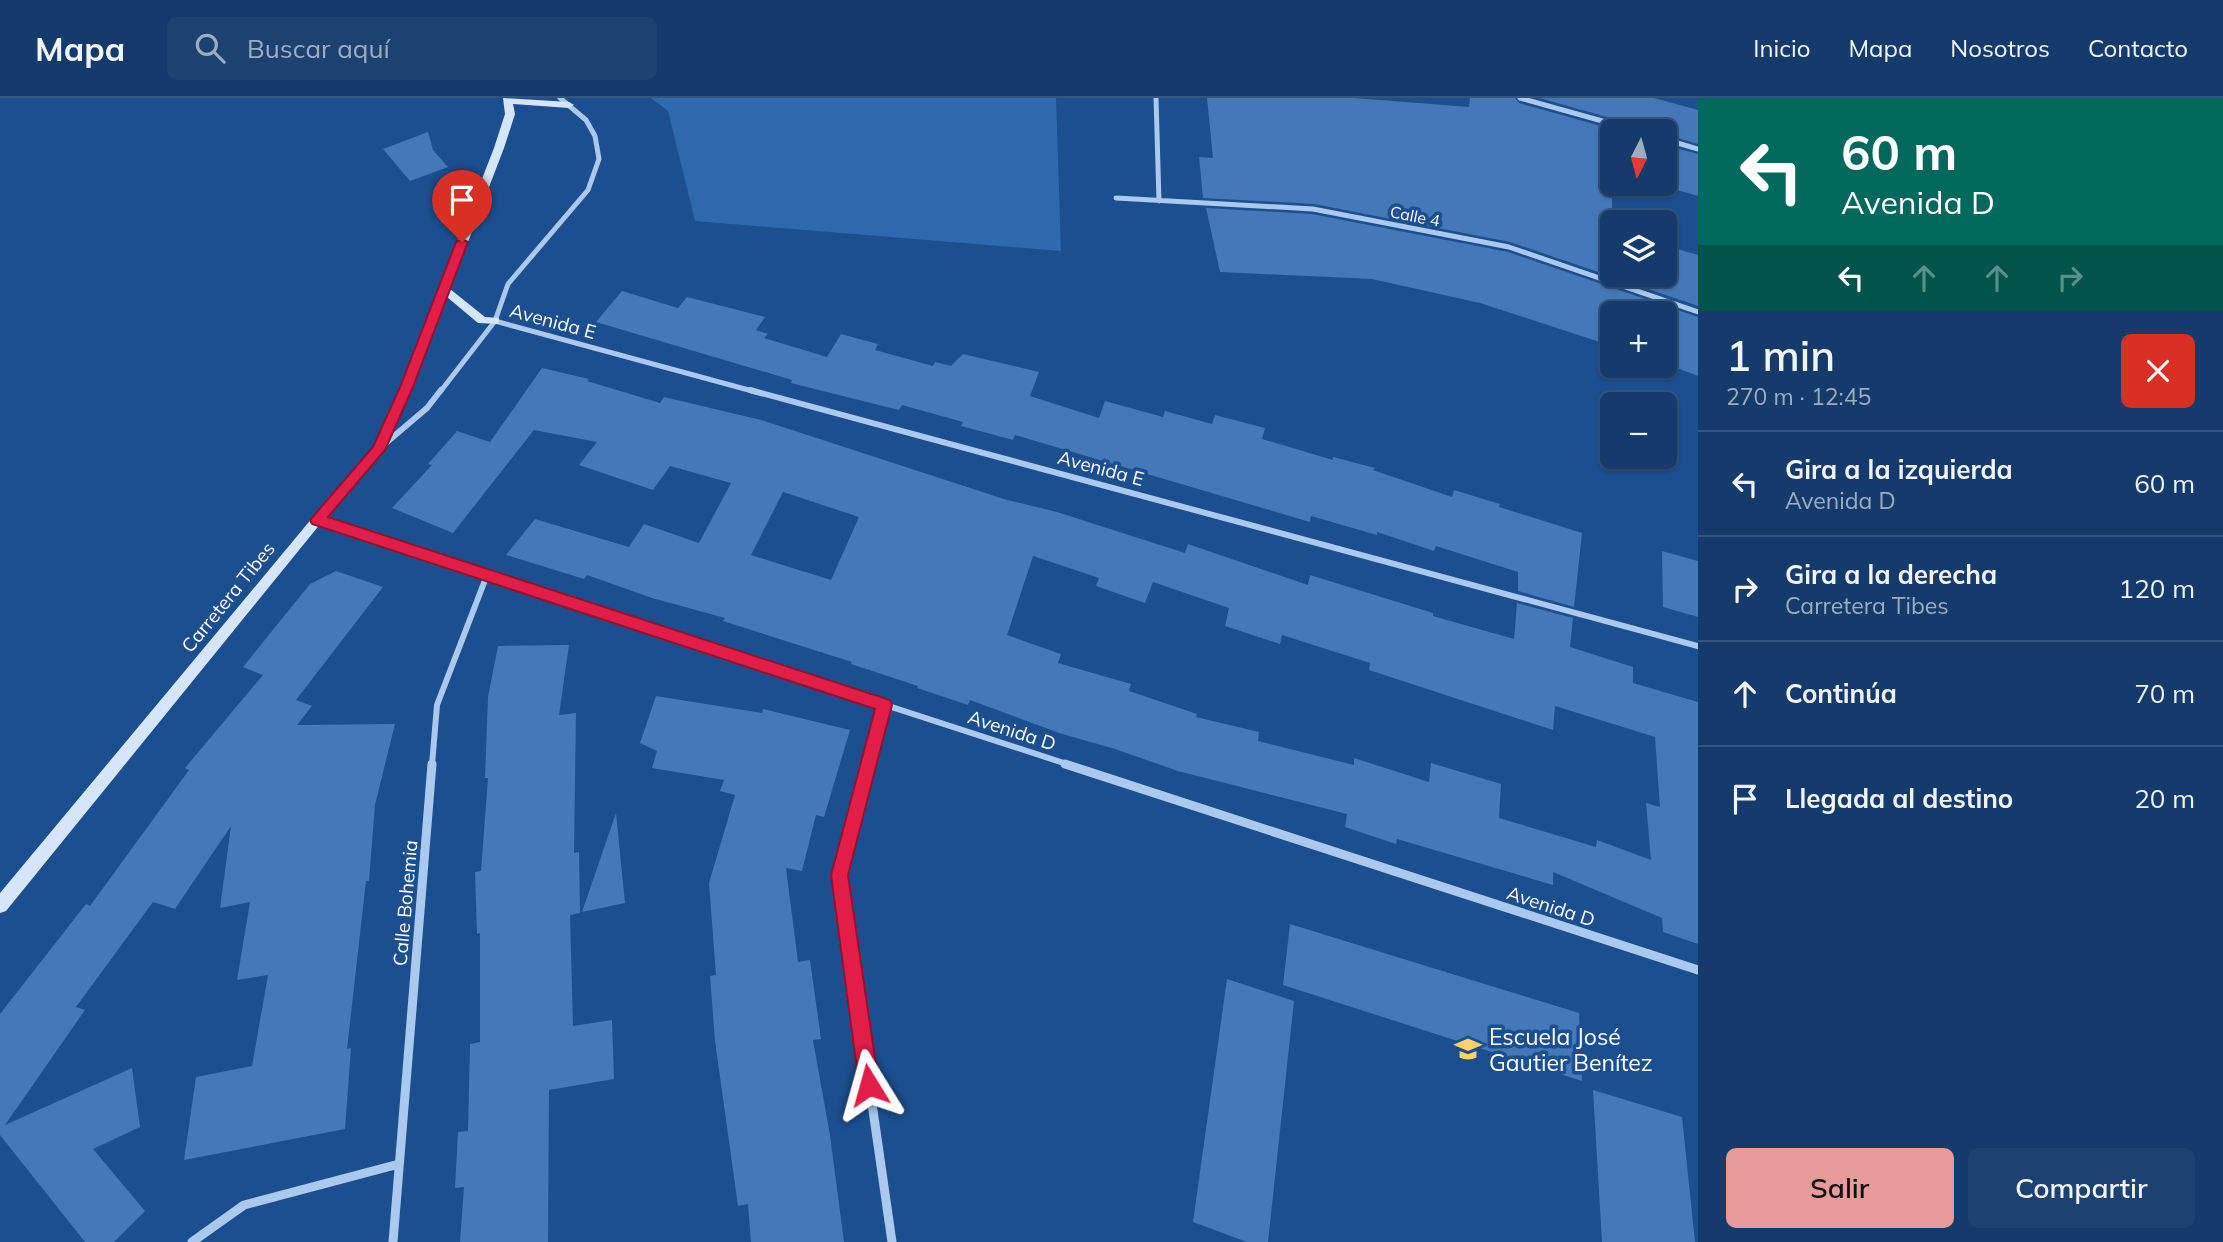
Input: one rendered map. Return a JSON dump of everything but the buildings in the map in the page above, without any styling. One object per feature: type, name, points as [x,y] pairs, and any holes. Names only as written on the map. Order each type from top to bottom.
[{"type":"street","points":[[378,450],[426,408],[495,321],[508,284],[588,190],[599,159],[590,128],[586,120],[560,98]]},
{"type":"street","points":[[1156,98],[1160,201]]},
{"type":"street","points":[[1520,98],[1600,120]]},
{"type":"street","points":[[509,100],[569,105]]},
{"type":"street","name":"Carretera Tibes","points":[[0,905],[317,520],[378,450],[407,387],[499,148],[510,114],[509,100]]},
{"type":"street","points":[[1677,143],[1698,149]]},
{"type":"street","name":"Calle 4","points":[[1116,198],[1313,209],[1509,247],[1698,312]]},
{"type":"street","points":[[443,289],[482,320],[495,321]]},
{"type":"street","name":"Avenida E","points":[[495,321],[1698,646]]},
{"type":"street","name":"Avenida D","points":[[317,520],[1698,970]]},
{"type":"street","name":"Calle Bohemia","points":[[393,1242],[438,705],[487,575]]},
{"type":"street","points":[[884,705],[839,875],[892,1242]]},
{"type":"street","points":[[192,1242],[244,1205],[399,1164]]},
{"type":"shaded area","points":[[651,98],[1056,98],[1061,251],[695,221],[668,111]]},
{"type":"place","name":"Escuela José Gautier Benítez","points":[[1468,1049]]},
{"type":"route","points":[[462,242],[407,387],[378,450],[317,520],[884,705],[839,875],[869,1085]]}]
